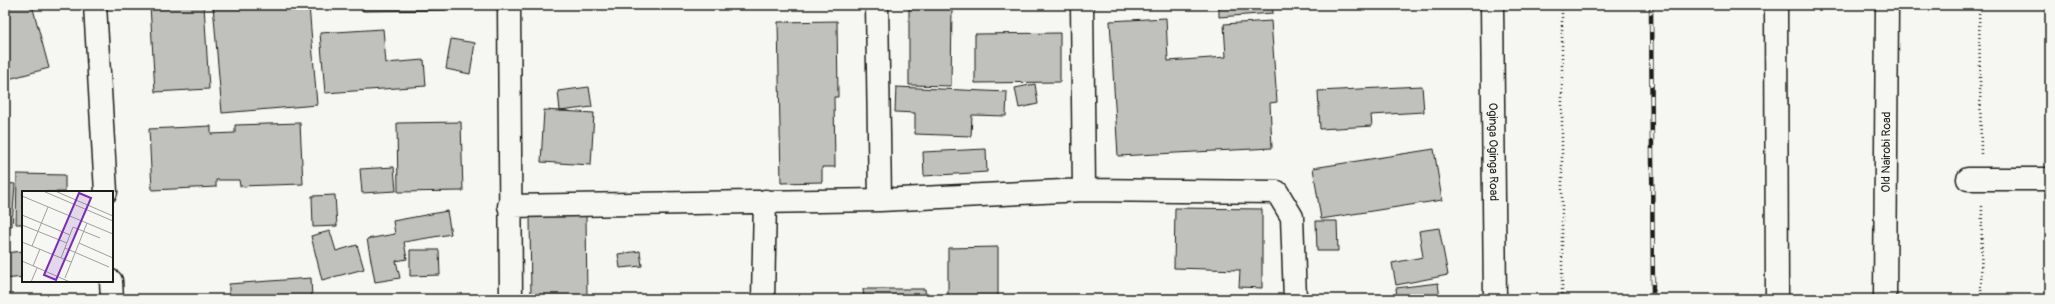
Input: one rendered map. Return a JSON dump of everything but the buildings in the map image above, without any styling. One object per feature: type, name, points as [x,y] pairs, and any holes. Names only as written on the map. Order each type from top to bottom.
[{"type":"main road","points":[[95,5],[106,191]]},
{"type":"main road","points":[[509,5],[509,206],[511,299]]},
{"type":"main road","points":[[877,5],[880,200]]},
{"type":"main road","points":[[1082,5],[1084,190]]},
{"type":"main road","name":"Oginga Oginga Road","points":[[1492,5],[1495,299]]},
{"type":"main road","points":[[1776,5],[1777,299]]},
{"type":"main road","name":"Old Nairobi Road","points":[[1885,299],[1887,5]]},
{"type":"main road","points":[[1968,179],[2050,180]]},
{"type":"main road","points":[[509,206],[880,200],[1084,190],[1277,192],[1292,217],[1295,299]]},
{"type":"main road","points":[[762,299],[765,201]]},
{"type":"main road","points":[[111,282],[112,299]]},
{"type":"path","points":[[1562,5],[1562,299]]},
{"type":"railway","points":[[1651,5],[1653,299]]}]
